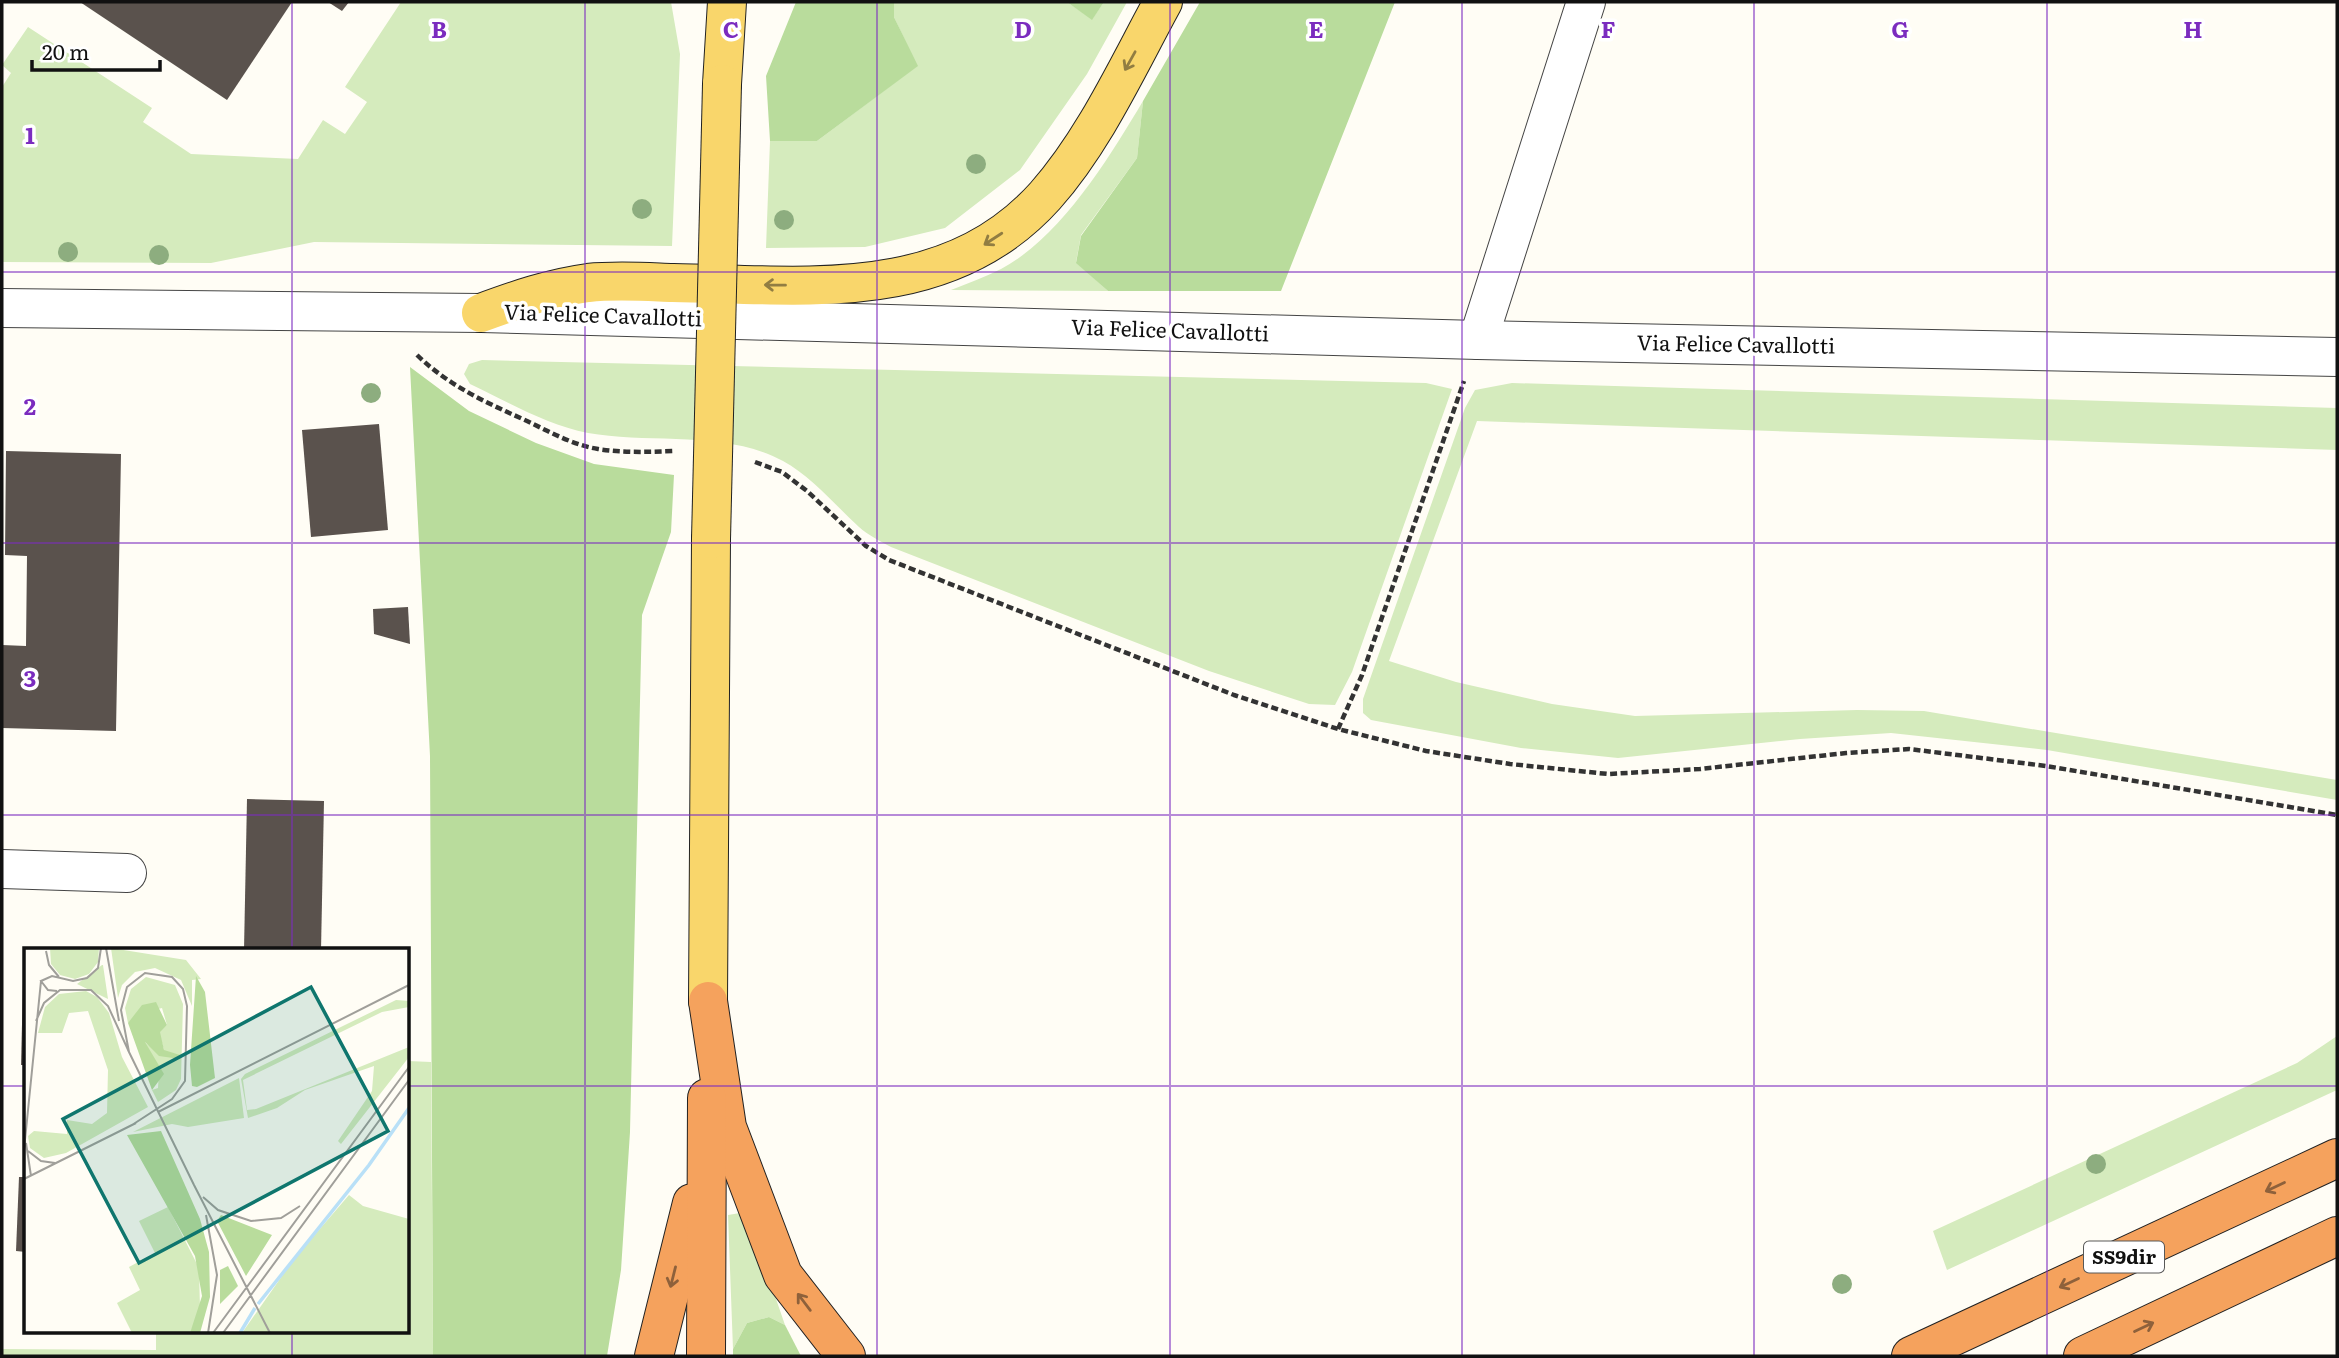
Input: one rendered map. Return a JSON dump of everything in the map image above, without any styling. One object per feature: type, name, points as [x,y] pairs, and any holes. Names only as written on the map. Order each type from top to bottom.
[{"type":"highway","points":[[706,1356],[708,1001]]},
{"type":"highway","points":[[708,1001],[727,1128],[783,1275],[846,1356]]},
{"type":"highway","points":[[654,1356],[707,1140]]},
{"type":"highway","name":"SS9dir","points":[[1912,1356],[2337,1158]]},
{"type":"highway","points":[[2082,1356],[2337,1236]]},
{"type":"main road","points":[[708,1001],[711,539],[722,84],[727,2]]},
{"type":"main road","points":[[481,313],[521,298],[589,283],[830,286],[881,281],[929,271],[968,255],[1013,225],[1045,196],[1086,140],[1163,2]]},
{"type":"street","points":[[1478,340],[1586,2]]},
{"type":"street","name":"Via Felice Cavallotti","points":[[2,309],[481,313],[1478,340],[2337,357]]},
{"type":"street","points":[[2,869],[127,873]]},
{"type":"path","points":[[384,313],[418,355],[439,375],[468,393],[561,437],[596,448],[635,452],[681,451]]},
{"type":"path","points":[[1338,729],[1362,675],[1478,340]]},
{"type":"path","points":[[750,460],[782,472],[807,491],[866,546],[889,560],[1234,695],[1338,729],[1426,751],[1510,764],[1608,774],[1700,769],[1846,752],[1909,749],[2046,766],[2337,815]]},
{"type":"green space","points":[[401,2],[671,2],[680,54],[672,246],[314,242],[211,263],[2,262],[2,87],[11,73],[2,65],[28,27],[152,108],[143,122],[191,154],[298,159],[323,120],[345,134],[367,102],[345,87]]},
{"type":"green space","points":[[796,2],[894,2],[894,17],[918,66],[817,141],[770,141],[766,76]]},
{"type":"green space","points":[[894,2],[1067,2],[1092,19],[1104,2],[1127,2],[1087,74],[1020,170],[945,228],[865,247],[766,248],[770,141],[817,141],[917,66],[894,17]]},
{"type":"green space","points":[[1067,2],[1104,2],[1092,20]]},
{"type":"green space","points":[[1200,2],[1395,2],[1281,291],[1108,291],[1076,263],[1081,236],[1137,158],[1143,101]]},
{"type":"green space","points":[[1143,101],[1137,158],[1081,235],[1076,262],[1108,291],[951,290],[1001,269],[1044,237],[1099,171]]},
{"type":"green space","points":[[482,360],[1426,383],[1452,389],[1352,672],[1335,705],[1309,704],[1209,671],[891,547],[863,530],[804,475],[761,451],[713,441],[588,433],[543,419],[470,384],[464,374],[469,364]]},
{"type":"green space","points":[[410,367],[469,411],[536,443],[594,464],[674,475],[671,532],[642,615],[630,1132],[621,1270],[607,1356],[433,1356],[430,756]]},
{"type":"green space","points":[[1512,383],[2337,408],[2337,450],[1477,421],[1389,661],[1456,682],[1552,704],[1635,716],[1857,710],[1924,711],[2337,780],[2337,800],[2047,750],[1891,733],[1800,739],[1618,758],[1521,748],[1371,720],[1363,713],[1363,699],[1465,408],[1475,390]]},
{"type":"green space","points":[[2337,1036],[2337,1090],[1947,1270],[1933,1231],[2297,1063]]},
{"type":"green space","points":[[410,1061],[431,1062],[433,1356],[2,1356],[2,1349],[156,1350],[156,1334],[410,1334]]},
{"type":"green space","points":[[746,1212],[785,1325],[769,1317],[747,1323],[733,1349],[728,1215]]},
{"type":"green space","points":[[769,1317],[785,1325],[801,1356],[733,1356],[733,1349],[747,1323]]},
{"type":"building","points":[[80,2],[292,2],[227,100]]},
{"type":"building","points":[[328,2],[349,2],[342,11]]},
{"type":"building","points":[[379,424],[388,530],[311,537],[302,430]]},
{"type":"building","points":[[6,451],[121,454],[116,731],[2,728],[2,645],[26,646],[27,556],[5,555]]},
{"type":"building","points":[[408,607],[410,644],[374,634],[373,609]]},
{"type":"building","points":[[247,799],[324,801],[321,948],[244,948]]},
{"type":"building","points":[[23,983],[24,983],[24,1065],[21,1065]]},
{"type":"building","points":[[19,1177],[24,1177],[24,1252],[16,1251]]}]
